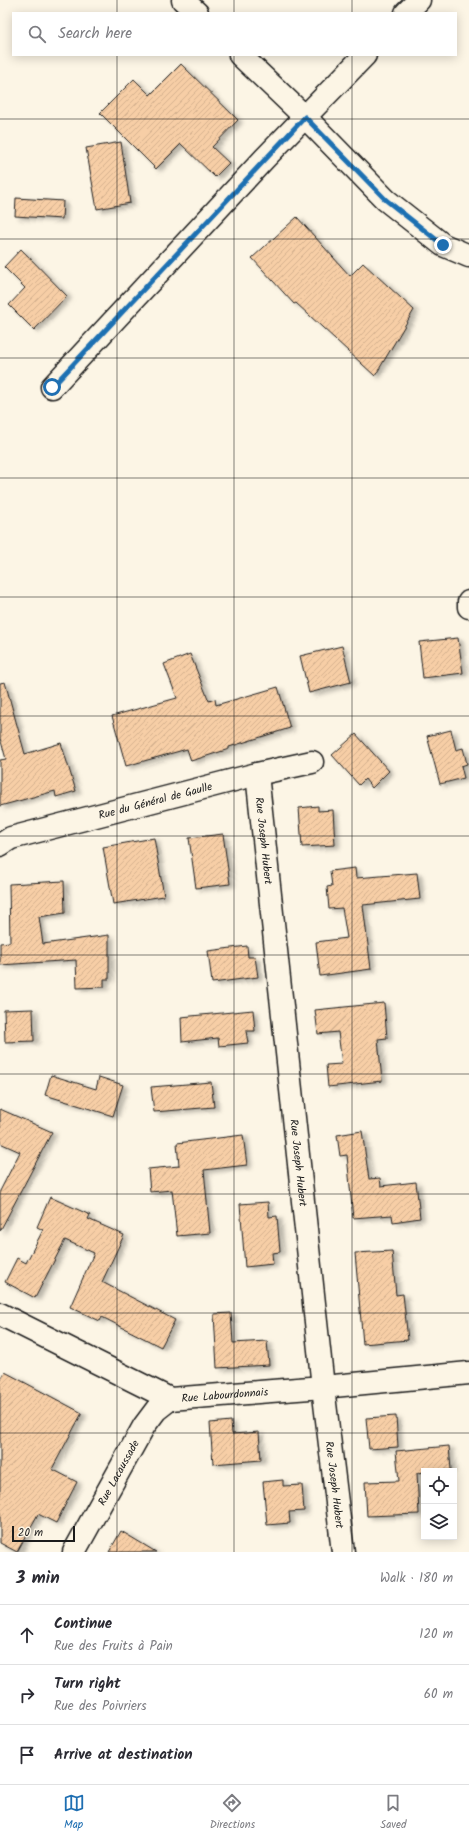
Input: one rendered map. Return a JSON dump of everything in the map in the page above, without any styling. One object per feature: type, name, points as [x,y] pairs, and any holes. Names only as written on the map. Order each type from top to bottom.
[{"type":"street","points":[[183,0],[195,12]]},
{"type":"street","points":[[407,12],[419,0]]},
{"type":"street","points":[[241,56],[305,117],[386,200],[443,245],[469,256]]},
{"type":"street","points":[[52,387],[364,56]]},
{"type":"street","points":[[469,602],[469,607]]},
{"type":"street","name":"Rue du Général de Gaulle","points":[[0,845],[11,838],[257,774],[312,762]]},
{"type":"street","name":"Rue Joseph Hubert","points":[[257,774],[323,1387],[343,1552]]},
{"type":"street","name":"Rue Labourdonnais","points":[[0,1314],[170,1399],[323,1387],[469,1373]]},
{"type":"street","name":"Rue Lacaussade","points":[[74,1552],[144,1426],[156,1410],[170,1399]]},
{"type":"building","points":[[181,64],[238,120],[212,147],[229,163],[215,177],[181,144],[156,169],[100,113],[134,79],[150,95]]},
{"type":"building","points":[[121,142],[130,203],[97,209],[86,148]]},
{"type":"building","points":[[16,198],[63,201],[62,219],[15,216]]},
{"type":"building","points":[[297,217],[350,276],[363,263],[414,310],[375,376],[296,303],[294,304],[252,258]]},
{"type":"building","points":[[21,249],[67,296],[34,330],[9,305],[25,288],[4,267]]},
{"type":"building","points":[[458,638],[463,673],[423,678],[419,642]]},
{"type":"building","points":[[342,646],[351,682],[309,693],[300,656]]},
{"type":"building","points":[[190,654],[209,701],[215,699],[216,705],[278,687],[290,728],[229,747],[229,749],[191,761],[187,749],[126,766],[112,716],[177,698],[164,664]]},
{"type":"building","points":[[5,682],[25,754],[61,743],[76,791],[56,797],[55,791],[0,806],[0,760],[6,759],[0,738],[0,683]]},
{"type":"building","points":[[451,730],[456,750],[463,748],[467,764],[461,766],[464,778],[440,784],[427,736]]},
{"type":"building","points":[[356,734],[389,771],[372,788],[365,779],[359,785],[332,755]]},
{"type":"building","points":[[318,806],[318,811],[333,810],[335,845],[302,847],[299,808]]},
{"type":"building","points":[[223,834],[230,884],[196,888],[189,838]]},
{"type":"building","points":[[154,838],[164,896],[113,904],[103,847]]},
{"type":"building","points":[[355,868],[356,878],[417,873],[420,899],[363,905],[371,969],[320,976],[316,942],[347,938],[342,908],[329,909],[327,887],[332,886],[330,871]]},
{"type":"building","points":[[64,881],[65,913],[39,917],[43,944],[109,935],[109,979],[104,979],[104,987],[77,988],[76,960],[0,965],[0,943],[10,942],[9,884]]},
{"type":"building","points":[[247,946],[248,957],[255,957],[258,977],[212,983],[208,951]]},
{"type":"building","points":[[384,1003],[387,1038],[378,1039],[382,1081],[328,1087],[326,1065],[342,1064],[338,1032],[318,1034],[315,1010]]},
{"type":"building","points":[[33,1009],[34,1041],[5,1042],[4,1010]]},
{"type":"building","points":[[253,1010],[255,1031],[246,1031],[248,1043],[219,1046],[218,1038],[182,1042],[181,1017]]},
{"type":"building","points":[[51,1075],[96,1089],[99,1077],[123,1085],[113,1116],[45,1095]]},
{"type":"building","points":[[211,1082],[214,1107],[154,1112],[151,1087]]},
{"type":"building","points":[[0,1109],[52,1132],[0,1231],[0,1191],[20,1152],[0,1143]]},
{"type":"building","points":[[362,1131],[369,1179],[380,1178],[381,1186],[416,1182],[420,1218],[393,1222],[392,1215],[353,1218],[347,1155],[340,1156],[337,1135]]},
{"type":"building","points":[[243,1135],[247,1165],[204,1170],[210,1233],[177,1236],[172,1190],[150,1192],[148,1169],[179,1166],[177,1143]]},
{"type":"building","points":[[50,1197],[90,1215],[88,1219],[124,1235],[102,1282],[175,1320],[161,1347],[102,1317],[100,1321],[70,1307],[94,1253],[65,1240],[35,1298],[5,1282],[17,1258],[26,1263],[43,1230],[37,1227]]},
{"type":"building","points":[[268,1202],[269,1217],[277,1216],[280,1252],[272,1253],[273,1264],[245,1267],[240,1204]]},
{"type":"building","points":[[392,1251],[396,1295],[403,1294],[408,1340],[363,1344],[355,1253]]},
{"type":"building","points":[[231,1313],[233,1343],[267,1341],[269,1365],[217,1368],[214,1314]]},
{"type":"building","points":[[5,1372],[82,1413],[52,1469],[77,1482],[56,1523],[38,1514],[17,1552],[0,1543],[0,1381]]},
{"type":"building","points":[[396,1416],[398,1447],[369,1449],[366,1418]]},
{"type":"building","points":[[231,1421],[232,1434],[259,1432],[261,1460],[213,1464],[210,1423]]},
{"type":"building","points":[[449,1446],[451,1468],[421,1468],[421,1472],[417,1473],[419,1514],[367,1516],[365,1482],[399,1481],[396,1451]]},
{"type":"building","points":[[283,1480],[283,1486],[302,1485],[304,1511],[289,1512],[290,1523],[267,1525],[263,1482]]},
{"type":"building","points":[[121,1531],[156,1552],[109,1552]]},
{"type":"route","points":[[52,387],[305,117],[386,200],[443,245]]}]
